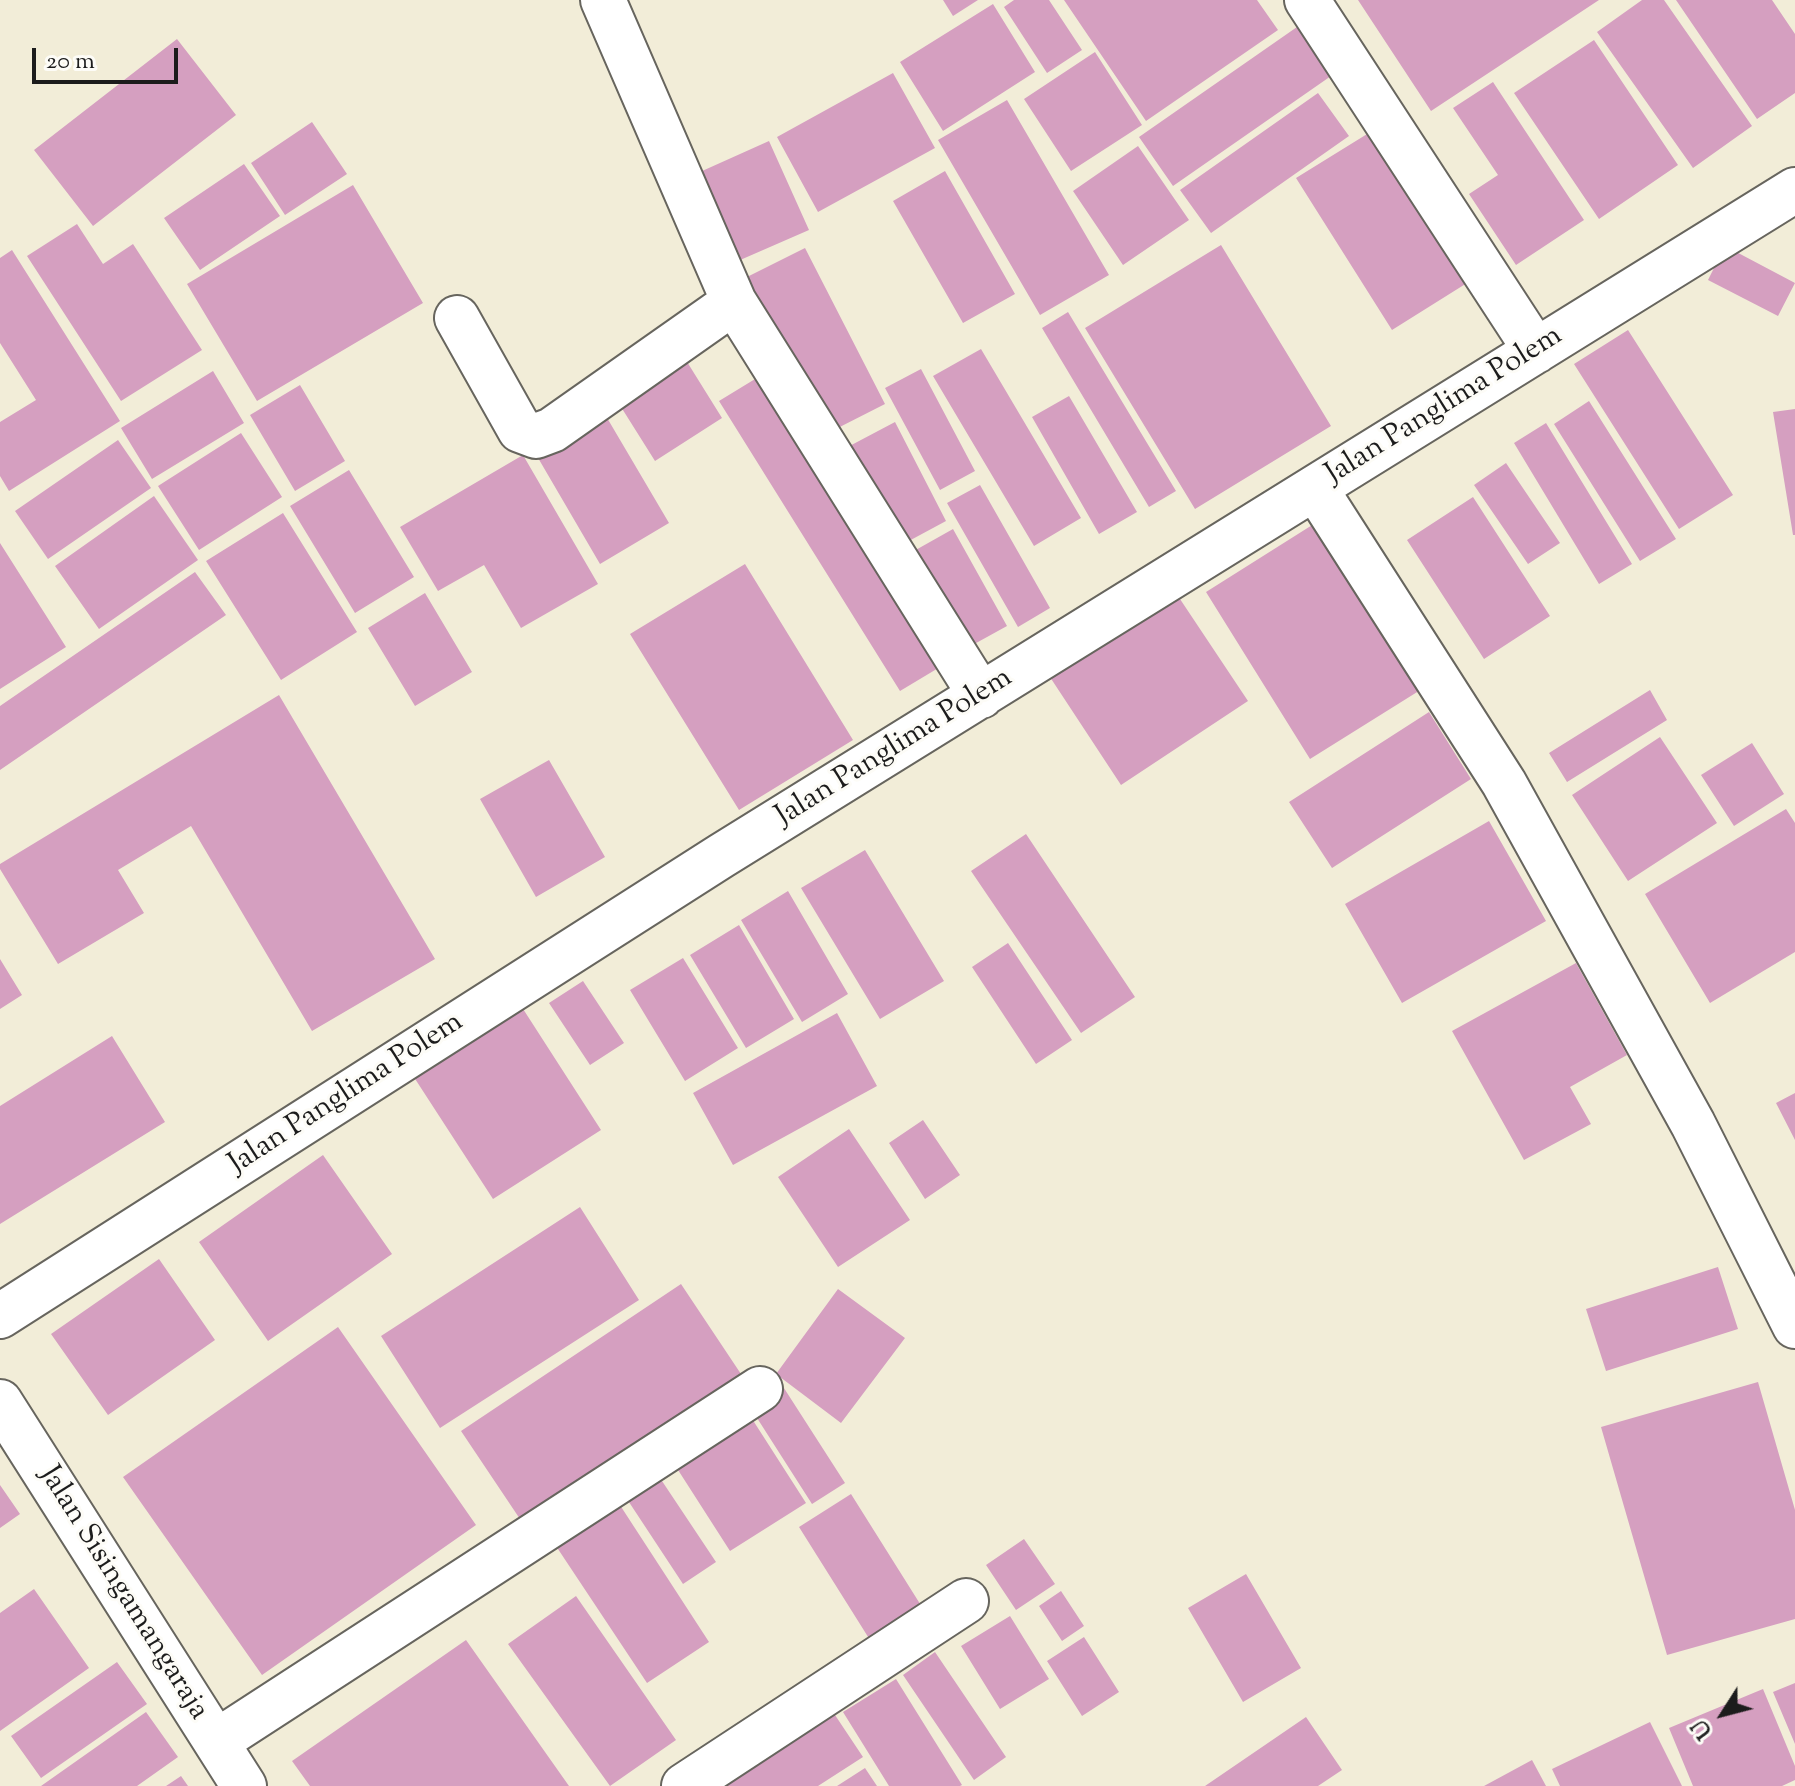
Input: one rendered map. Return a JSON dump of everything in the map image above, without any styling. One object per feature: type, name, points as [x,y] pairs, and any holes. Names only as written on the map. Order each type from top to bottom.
[{"type":"street","points":[[603,0],[734,302],[981,696]]},
{"type":"street","points":[[1307,0],[1536,351]]},
{"type":"street","name":"Jalan Panglima Polem","points":[[0,1316],[721,856],[1795,190]]},
{"type":"street","points":[[457,318],[520,430],[536,436],[552,430],[734,302]]},
{"type":"street","points":[[1315,488],[1504,783],[1693,1124],[1795,1326]]},
{"type":"street","points":[[216,1742],[760,1389]]},
{"type":"street","name":"Jalan Sisingamangaraja","points":[[0,1402],[244,1786]]},
{"type":"street","points":[[684,1786],[966,1601]]},
{"type":"building","points":[[943,0],[978,0],[953,16]]},
{"type":"building","points":[[1014,0],[1049,0],[1082,50],[1047,73],[1004,7]]},
{"type":"building","points":[[1064,0],[1257,0],[1278,30],[1146,121]]},
{"type":"building","points":[[1358,0],[1599,0],[1431,111]]},
{"type":"building","points":[[1642,0],[1664,0],[1752,126],[1693,168],[1597,32]]},
{"type":"building","points":[[1676,0],[1772,0],[1795,34],[1795,93],[1757,119]]},
{"type":"building","points":[[993,4],[1035,72],[943,131],[900,62]]},
{"type":"building","points":[[1297,27],[1331,76],[1173,186],[1139,137]]},
{"type":"building","points":[[177,39],[236,115],[93,226],[34,150]]},
{"type":"building","points":[[1594,40],[1678,165],[1599,219],[1514,93]]},
{"type":"building","points":[[1095,52],[1142,125],[1071,171],[1024,99]]},
{"type":"building","points":[[893,73],[935,148],[818,212],[777,137]]},
{"type":"building","points":[[1493,82],[1584,220],[1516,265],[1469,194],[1498,175],[1453,108]]},
{"type":"building","points":[[1318,93],[1349,136],[1211,233],[1180,190]]},
{"type":"building","points":[[1007,100],[1109,275],[1040,315],[938,140]]},
{"type":"building","points":[[312,122],[347,174],[285,215],[251,163]]},
{"type":"building","points":[[1372,131],[1467,283],[1392,330],[1296,178]]},
{"type":"building","points":[[769,141],[809,230],[731,264],[691,176]]},
{"type":"building","points":[[1138,146],[1189,220],[1123,265],[1073,191]]},
{"type":"building","points":[[244,164],[280,216],[200,270],[164,218]]},
{"type":"building","points":[[945,171],[1015,294],[963,323],[893,201]]},
{"type":"building","points":[[353,185],[423,303],[257,401],[187,284]]},
{"type":"building","points":[[77,224],[103,264],[133,244],[202,350],[121,401],[27,256]]},
{"type":"building","points":[[1221,245],[1331,426],[1195,509],[1085,328]]},
{"type":"building","points":[[1725,246],[1795,283],[1778,316],[1708,280]]},
{"type":"building","points":[[805,248],[885,404],[824,435],[745,278]]},
{"type":"building","points":[[12,250],[120,421],[9,491],[0,476],[0,422],[36,400],[0,343],[0,258]]},
{"type":"building","points":[[1068,312],[1176,491],[1149,507],[1042,328]]},
{"type":"building","points":[[1628,330],[1733,495],[1679,529],[1574,364]]},
{"type":"building","points":[[981,349],[1081,518],[1034,546],[933,376]]},
{"type":"building","points":[[684,357],[722,418],[655,461],[616,399]]},
{"type":"building","points":[[921,369],[975,471],[940,490],[885,388]]},
{"type":"building","points":[[213,371],[244,423],[152,479],[121,428]]},
{"type":"building","points":[[760,376],[940,667],[900,691],[719,401]]},
{"type":"building","points":[[300,385],[345,461],[295,491],[250,415]]},
{"type":"building","points":[[1069,396],[1137,512],[1099,534],[1032,417]]},
{"type":"building","points":[[1589,401],[1676,539],[1640,561],[1554,424]]},
{"type":"building","points":[[1795,409],[1795,535],[1793,535],[1773,412]]},
{"type":"building","points":[[603,411],[669,523],[600,564],[534,451]]},
{"type":"building","points":[[895,422],[946,521],[894,549],[842,450]]},
{"type":"building","points":[[1546,423],[1632,564],[1599,584],[1514,443]]},
{"type":"building","points":[[241,433],[282,497],[199,550],[158,486]]},
{"type":"building","points":[[118,440],[151,488],[48,559],[15,511]]},
{"type":"building","points":[[523,455],[598,584],[521,628],[484,565],[438,591],[400,527]]},
{"type":"building","points":[[1506,463],[1560,543],[1528,564],[1474,485]]},
{"type":"building","points":[[349,470],[414,577],[355,613],[290,506]]},
{"type":"building","points":[[980,485],[1050,608],[1018,627],[947,503]]},
{"type":"building","points":[[154,496],[198,560],[99,629],[55,566]]},
{"type":"building","points":[[1473,497],[1550,616],[1484,659],[1407,540]]},
{"type":"building","points":[[283,513],[357,632],[281,680],[206,561]]},
{"type":"building","points":[[1317,522],[1422,689],[1310,759],[1206,592]]},
{"type":"building","points":[[953,529],[1007,626],[958,653],[905,556]]},
{"type":"building","points":[[0,543],[66,647],[0,689]]},
{"type":"building","points":[[745,564],[853,740],[739,810],[630,634]]},
{"type":"building","points":[[195,572],[226,615],[0,770],[0,706]]},
{"type":"building","points":[[1172,587],[1248,701],[1121,785],[1046,671]]},
{"type":"building","points":[[425,593],[472,672],[415,706],[368,628]]},
{"type":"building","points":[[1650,690],[1667,720],[1567,782],[1549,753]]},
{"type":"building","points":[[279,695],[435,959],[312,1031],[191,826],[118,870],[144,913],[58,964],[0,869],[0,864]]},
{"type":"building","points":[[1429,712],[1471,779],[1332,868],[1289,802]]},
{"type":"building","points":[[1660,737],[1717,823],[1628,881],[1572,795]]},
{"type":"building","points":[[1752,743],[1784,794],[1734,826],[1701,775]]},
{"type":"building","points":[[549,760],[605,857],[536,897],[480,799]]},
{"type":"building","points":[[1786,809],[1795,823],[1795,952],[1710,1003],[1645,894]]},
{"type":"building","points":[[1489,821],[1546,921],[1402,1003],[1345,904]]},
{"type":"building","points":[[1026,834],[1135,997],[1081,1033],[971,871]]},
{"type":"building","points":[[865,850],[944,981],[880,1019],[801,888]]},
{"type":"building","points":[[788,891],[848,994],[802,1022],[741,920]]},
{"type":"building","points":[[739,925],[794,1019],[746,1048],[690,955]]},
{"type":"building","points":[[1008,943],[1072,1040],[1036,1064],[972,967]]},
{"type":"building","points":[[683,958],[738,1048],[685,1081],[630,990]]},
{"type":"building","points":[[0,959],[22,995],[0,1009]]},
{"type":"building","points":[[1576,963],[1627,1055],[1570,1087],[1591,1124],[1524,1160],[1452,1031]]},
{"type":"building","points":[[583,981],[624,1043],[590,1065],[549,1003]]},
{"type":"building","points":[[516,998],[601,1130],[493,1199],[408,1068]]},
{"type":"building","points":[[837,1013],[877,1086],[733,1165],[693,1093]]},
{"type":"building","points":[[112,1036],[165,1122],[0,1224],[0,1106]]},
{"type":"building","points":[[1795,1093],[1795,1140],[1776,1103]]},
{"type":"building","points":[[923,1120],[960,1175],[925,1199],[889,1143]]},
{"type":"building","points":[[849,1129],[910,1220],[838,1267],[778,1177]]},
{"type":"building","points":[[323,1155],[392,1254],[268,1341],[199,1242]]},
{"type":"building","points":[[580,1207],[639,1300],[440,1428],[381,1336]]},
{"type":"building","points":[[159,1259],[215,1340],[108,1415],[51,1334]]},
{"type":"building","points":[[1718,1267],[1738,1329],[1606,1371],[1586,1309]]},
{"type":"building","points":[[681,1284],[747,1383],[528,1531],[461,1431]]},
{"type":"building","points":[[838,1289],[905,1338],[841,1423],[776,1374]]},
{"type":"building","points":[[338,1327],[476,1525],[262,1675],[123,1477]]},
{"type":"building","points":[[1758,1382],[1795,1510],[1795,1619],[1667,1655],[1601,1427]]},
{"type":"building","points":[[782,1385],[845,1483],[812,1504],[750,1407]]},
{"type":"building","points":[[747,1411],[806,1503],[730,1551],[671,1459]]},
{"type":"building","points":[[656,1472],[716,1562],[683,1584],[623,1493]]},
{"type":"building","points":[[0,1485],[20,1514],[0,1528]]},
{"type":"building","points":[[851,1494],[922,1607],[870,1640],[799,1527]]},
{"type":"building","points":[[616,1499],[709,1642],[647,1683],[552,1540]]},
{"type":"building","points":[[1024,1539],[1055,1584],[1016,1610],[986,1565]]},
{"type":"building","points":[[1246,1574],[1301,1668],[1243,1702],[1188,1608]]},
{"type":"building","points":[[34,1589],[89,1668],[0,1731],[0,1613]]},
{"type":"building","points":[[1061,1591],[1084,1626],[1062,1641],[1039,1606]]},
{"type":"building","points":[[576,1596],[676,1740],[610,1786],[508,1644]]},
{"type":"building","points":[[1010,1616],[1049,1679],[1000,1709],[961,1646]]},
{"type":"building","points":[[1084,1637],[1119,1692],[1082,1716],[1047,1661]]},
{"type":"building","points":[[466,1640],[569,1786],[310,1786],[292,1761]]},
{"type":"building","points":[[935,1652],[1006,1757],[974,1780],[903,1675]]},
{"type":"building","points":[[117,1662],[147,1704],[41,1778],[11,1736]]},
{"type":"building","points":[[896,1679],[962,1785],[889,1786],[843,1712]]},
{"type":"building","points":[[1795,1683],[1795,1744],[1773,1692]]},
{"type":"building","points":[[1763,1689],[1795,1766],[1795,1780],[1782,1786],[1693,1786],[1669,1728]]},
{"type":"building","points":[[829,1706],[863,1757],[818,1786],[709,1786]]},
{"type":"building","points":[[146,1712],[178,1757],[137,1786],[41,1786]]},
{"type":"building","points":[[1306,1717],[1342,1770],[1318,1786],[1205,1786]]},
{"type":"building","points":[[1650,1722],[1682,1786],[1560,1786],[1552,1769]]},
{"type":"building","points":[[1532,1760],[1546,1786],[1484,1786]]},
{"type":"building","points":[[865,1768],[877,1786],[837,1786]]},
{"type":"building","points":[[181,1776],[188,1786],[166,1786]]}]
